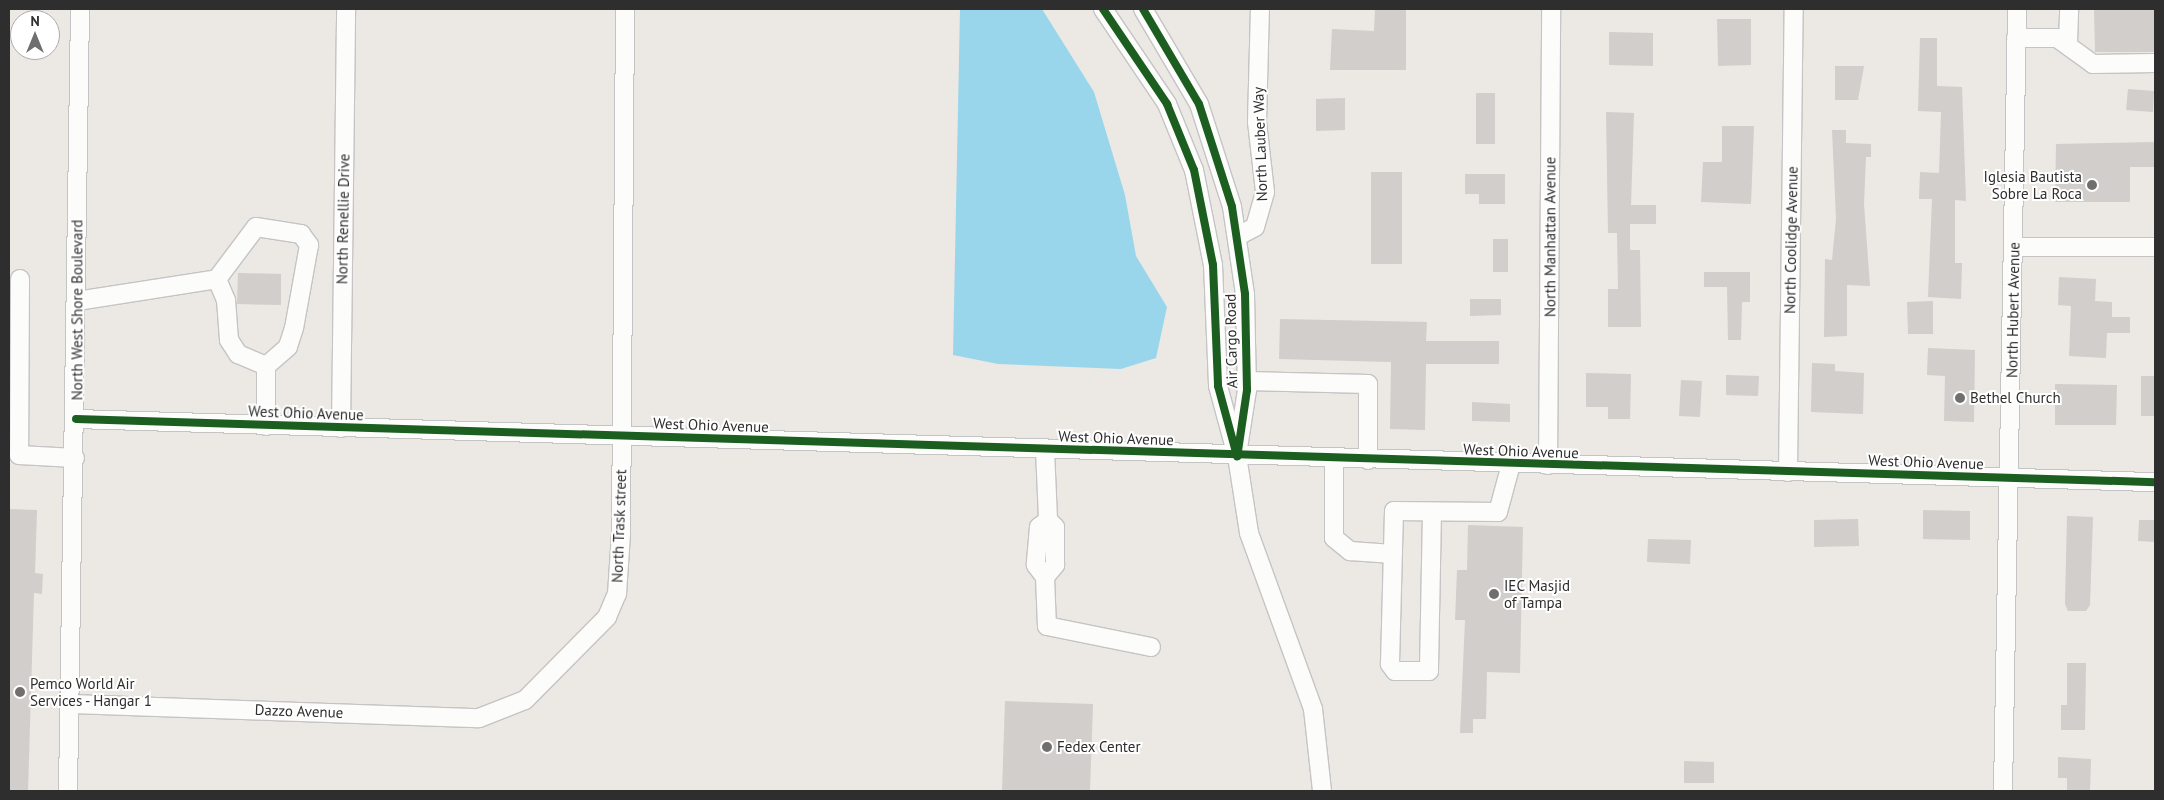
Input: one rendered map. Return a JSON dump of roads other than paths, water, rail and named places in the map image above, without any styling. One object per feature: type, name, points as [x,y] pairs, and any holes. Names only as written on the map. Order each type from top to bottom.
[{"type":"street","name":"North West Shore Boulevard","points":[[68,791],[76,419],[80,9]]},
{"type":"street","name":"North Renellie Drive","points":[[341,428],[346,9]]},
{"type":"street","name":"North Trask street","points":[[525,700],[607,617],[617,594],[622,436],[625,9]]},
{"type":"street","name":"Air Cargo Road","points":[[1103,9],[1167,104],[1194,170],[1213,265],[1218,386],[1237,456],[1249,533],[1313,710],[1322,791]]},
{"type":"street","name":"Air Cargo Road","points":[[1143,9],[1199,104],[1238,236],[1245,294],[1247,381],[1237,456]]},
{"type":"street","name":"North Lauber Way","points":[[1238,236],[1255,227],[1265,192],[1257,122],[1260,9]]},
{"type":"street","name":"North Manhattan Avenue","points":[[1548,466],[1551,9]]},
{"type":"street","name":"North Coolidge Avenue","points":[[1788,472],[1794,9]]},
{"type":"street","name":"North Hubert Avenue","points":[[2003,791],[2011,478],[2017,9]]},
{"type":"street","points":[[2069,9],[2068,42],[2081,58],[2093,64],[2155,63]]},
{"type":"street","points":[[2016,38],[2068,42]]},
{"type":"street","points":[[77,301],[217,279],[256,227],[301,234],[309,245],[288,347],[266,366],[266,426]]},
{"type":"street","points":[[2014,247],[2155,248]]},
{"type":"street","points":[[20,279],[19,455],[75,458]]},
{"type":"street","points":[[217,279],[226,300],[229,340],[238,354],[266,366]]},
{"type":"street","points":[[1247,381],[1368,384],[1368,460]]},
{"type":"street","name":"West Ohio Avenue","points":[[76,419],[1548,466],[2155,482]]},
{"type":"street","points":[[1045,450],[1048,520],[1039,526],[1036,565],[1045,577],[1047,626],[1152,646]]},
{"type":"street","points":[[1334,459],[1334,538],[1350,551],[1393,554]]},
{"type":"street","points":[[1432,512],[1428,671],[1395,671],[1390,664],[1394,511],[1498,512],[1511,464]]},
{"type":"street","name":"Dazzo Avenue","points":[[70,704],[479,718],[525,700]]},
{"type":"water","points":[[960,9],[1042,9],[1094,92],[1125,195],[1136,256],[1167,307],[1156,358],[1121,369],[998,364],[953,355]]},
{"type":"place","name":"Iglesia Bautista Sobre La Roca","points":[[2092,185]]},
{"type":"place","name":"Bethel Church","points":[[1960,398]]},
{"type":"place","name":"IEC Masjid of Tampa","points":[[1494,594]]},
{"type":"place","name":"Pemco World Air Services - Hangar 1","points":[[20,692]]},
{"type":"place","name":"Fedex Center","points":[[1047,747]]}]
